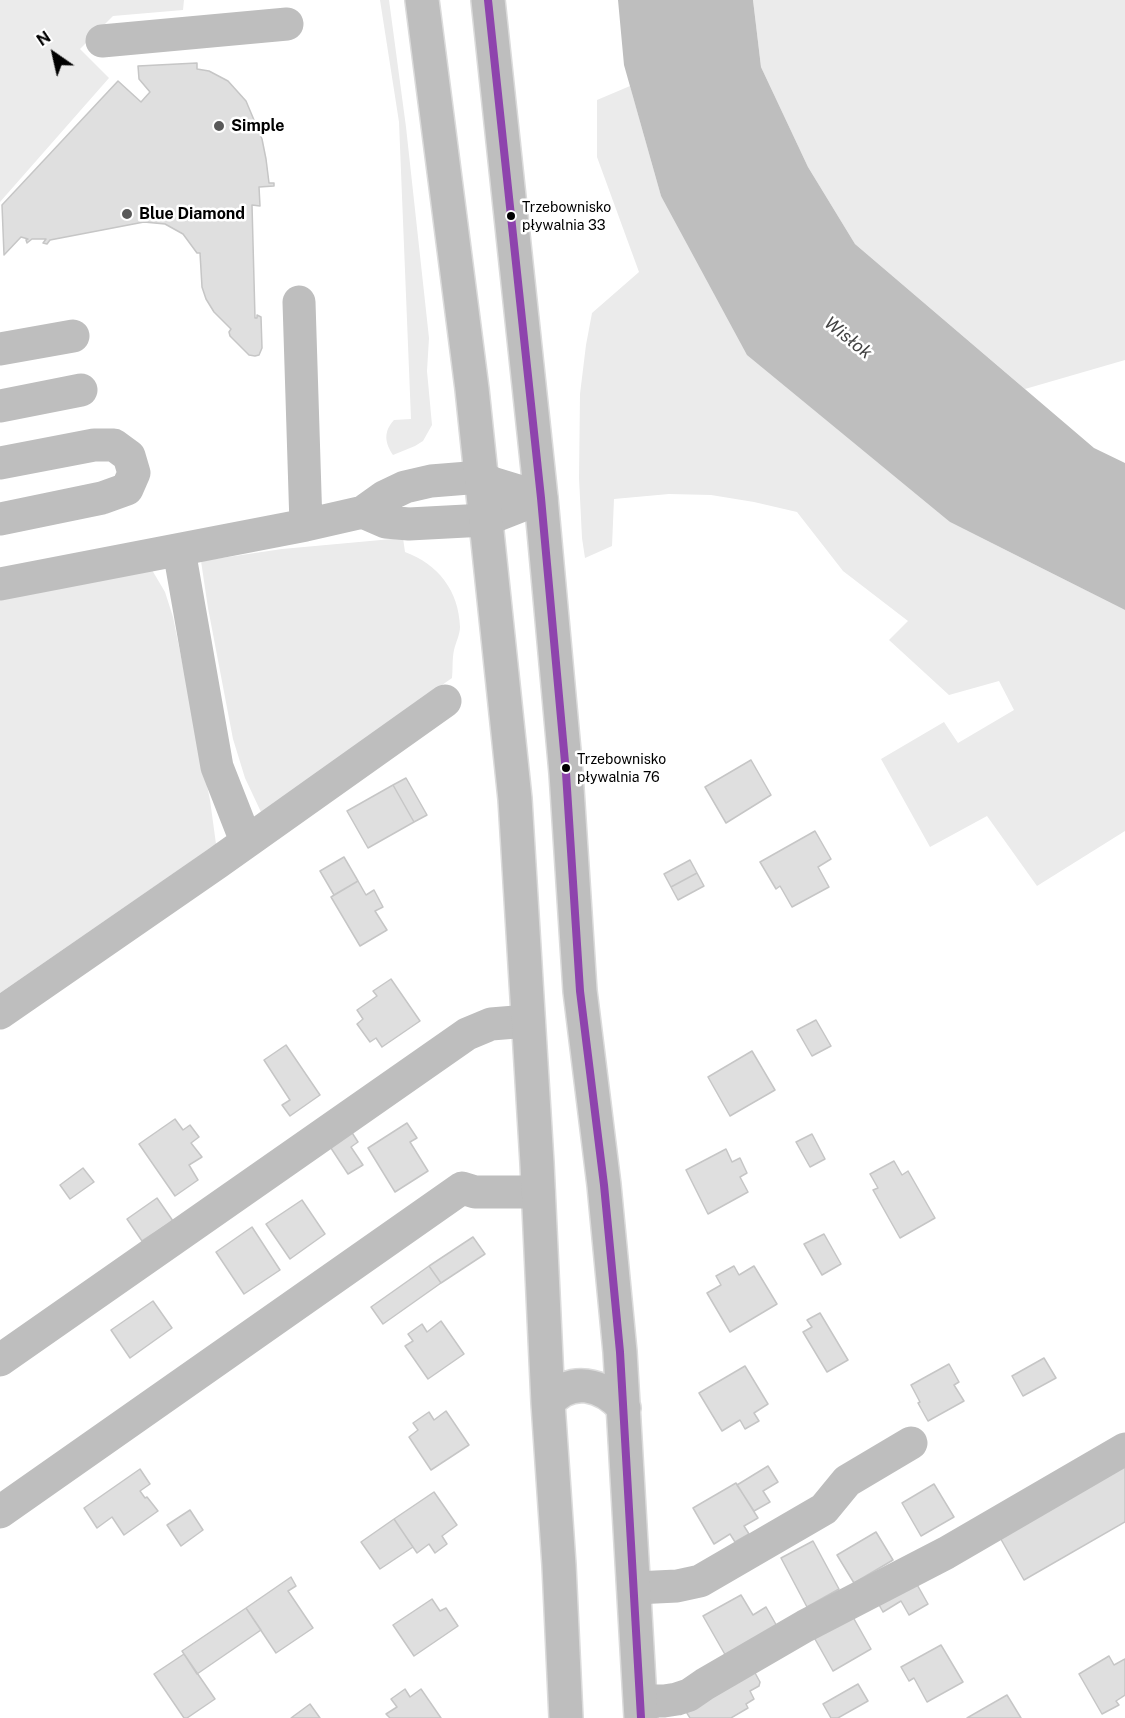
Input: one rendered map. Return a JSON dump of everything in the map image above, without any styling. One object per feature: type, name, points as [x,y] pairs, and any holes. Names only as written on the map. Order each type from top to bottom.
[{"type":"main road","points":[[422,0],[471,381],[515,799],[566,1718]]},
{"type":"main road","points":[[488,0],[541,498],[566,773],[580,991],[604,1185],[620,1352],[641,1709],[688,1695],[805,1626],[946,1553],[1125,1449]]},
{"type":"main road","points":[[102,41],[287,24]]},
{"type":"main road","points":[[299,302],[306,525]]},
{"type":"main road","points":[[0,349],[73,336]]},
{"type":"main road","points":[[0,406],[81,390]]},
{"type":"main road","points":[[0,463],[94,445],[114,445],[129,456],[134,473],[127,489],[102,498],[0,519]]},
{"type":"main road","points":[[0,584],[363,512],[384,497],[405,487],[431,481],[481,477],[492,483],[541,498]]},
{"type":"main road","points":[[363,512],[386,522],[409,524],[485,520],[541,498]]},
{"type":"main road","points":[[179,550],[217,767],[246,841]]},
{"type":"main road","points":[[0,1013],[445,701]]},
{"type":"main road","points":[[0,1360],[466,1034],[491,1024],[528,1021]]},
{"type":"main road","points":[[0,1512],[462,1188],[475,1192],[538,1191]]},
{"type":"main road","points":[[548,1403],[561,1389],[581,1386],[595,1388],[609,1394],[624,1408]]},
{"type":"main road","points":[[635,1588],[677,1586],[700,1581],[824,1509],[847,1480],[911,1443]]},
{"type":"shaded area","points":[[0,0],[184,0],[183,10],[113,16],[80,49],[109,78],[0,202]]},
{"type":"shaded area","points":[[380,0],[389,0],[406,127],[429,338],[427,371],[432,425],[423,441],[393,455],[387,442],[390,424],[394,420],[411,419],[399,122]]},
{"type":"shaded area","points":[[753,0],[1125,0],[1125,360],[1025,389],[855,244],[808,167],[761,67]]},
{"type":"shaded area","points":[[630,86],[661,196],[950,522],[1125,610],[1125,831],[1037,886],[987,816],[930,847],[881,759],[944,722],[958,743],[1014,710],[999,681],[949,695],[889,640],[908,621],[843,571],[797,512],[711,495],[669,494],[614,499],[612,546],[585,558],[579,478],[580,394],[592,313],[639,272],[597,157],[597,100]]},
{"type":"shaded area","points":[[403,538],[405,552],[417,557],[437,572],[456,602],[460,627],[453,653],[452,678],[261,812],[245,778],[233,739],[201,561],[282,549]]},
{"type":"shaded area","points":[[152,570],[165,592],[173,617],[210,800],[216,844],[0,993],[0,599]]},
{"type":"water","name":"Wisłok","points":[[618,0],[753,0],[761,67],[808,167],[855,244],[1094,448],[1125,463],[1125,610],[950,522],[747,355],[661,196],[624,65]]},
{"type":"building","name":"Blue Diamond","points":[[197,63],[197,69],[209,71],[228,81],[246,101],[262,139],[269,183],[274,183],[274,186],[259,187],[260,206],[252,205],[255,318],[257,315],[261,317],[262,348],[259,355],[255,356],[249,355],[230,336],[231,329],[214,312],[206,299],[202,287],[200,253],[197,253],[183,234],[165,224],[144,222],[50,240],[47,244],[43,243],[46,239],[32,239],[27,243],[28,239],[21,237],[4,255],[2,205],[118,81],[141,102],[150,92],[139,79],[138,66]]},
{"type":"building","points":[[751,760],[771,795],[726,823],[705,787]]},
{"type":"building","points":[[406,778],[427,815],[414,822],[393,785]]},
{"type":"building","points":[[393,785],[414,822],[368,848],[347,811]]},
{"type":"building","points":[[815,831],[831,859],[818,867],[829,887],[792,907],[780,886],[776,889],[760,862]]},
{"type":"building","points":[[344,857],[358,881],[334,895],[320,871]]},
{"type":"building","points":[[690,860],[697,873],[671,887],[664,874]]},
{"type":"building","points":[[697,873],[704,886],[678,900],[671,887]]},
{"type":"building","points":[[358,881],[366,895],[374,890],[383,907],[375,911],[387,930],[360,946],[331,897]]},
{"type":"building","points":[[391,979],[420,1021],[382,1047],[376,1038],[370,1042],[357,1024],[363,1019],[357,1010],[377,996],[373,991]]},
{"type":"building","points":[[816,1020],[831,1046],[812,1056],[797,1030]]},
{"type":"building","points":[[286,1045],[320,1095],[290,1116],[282,1105],[290,1100],[264,1060]]},
{"type":"building","points":[[752,1051],[775,1090],[730,1116],[708,1077]]},
{"type":"building","points":[[175,1119],[183,1130],[190,1125],[199,1137],[191,1143],[202,1157],[189,1165],[198,1180],[175,1196],[139,1144]]},
{"type":"building","points":[[407,1123],[417,1138],[410,1142],[428,1171],[395,1192],[368,1148]]},
{"type":"building","points":[[349,1128],[358,1142],[351,1147],[363,1165],[348,1174],[327,1142]]},
{"type":"building","points":[[812,1134],[825,1159],[810,1167],[796,1142]]},
{"type":"building","points":[[726,1149],[732,1162],[740,1158],[747,1173],[740,1177],[748,1192],[708,1214],[686,1170]]},
{"type":"building","points":[[894,1161],[902,1175],[908,1171],[935,1218],[900,1238],[873,1190],[878,1188],[870,1174]]},
{"type":"building","points":[[83,1168],[94,1182],[70,1199],[60,1185]]},
{"type":"building","points":[[157,1198],[173,1221],[142,1241],[127,1219]]},
{"type":"building","points":[[302,1200],[325,1234],[290,1259],[266,1224]]},
{"type":"building","points":[[252,1227],[280,1270],[244,1294],[216,1252]]},
{"type":"building","points":[[824,1234],[841,1264],[822,1275],[804,1244]]},
{"type":"building","points":[[473,1237],[485,1254],[441,1283],[429,1266]]},
{"type":"building","points":[[429,1266],[441,1283],[383,1324],[371,1307]]},
{"type":"building","points":[[734,1266],[739,1275],[754,1266],[777,1304],[730,1332],[707,1293],[721,1285],[716,1276]]},
{"type":"building","points":[[153,1301],[172,1328],[130,1358],[111,1330]]},
{"type":"building","points":[[820,1313],[848,1360],[827,1372],[803,1332],[812,1327],[807,1320]]},
{"type":"building","points":[[441,1321],[464,1354],[428,1379],[405,1346],[413,1341],[408,1334],[422,1324],[427,1332]]},
{"type":"building","points":[[1044,1358],[1056,1378],[1023,1396],[1012,1376]]},
{"type":"building","points":[[949,1364],[959,1382],[954,1385],[964,1401],[928,1421],[911,1385]]},
{"type":"building","points":[[745,1366],[768,1404],[754,1413],[759,1421],[745,1429],[740,1420],[722,1431],[699,1393]]},
{"type":"building","points":[[446,1411],[469,1445],[431,1470],[409,1437],[418,1430],[413,1423],[429,1412],[434,1420]]},
{"type":"building","points":[[1125,1461],[1125,1522],[1024,1580],[998,1534]]},
{"type":"building","points":[[768,1466],[778,1482],[763,1491],[770,1502],[754,1511],[737,1485]]},
{"type":"building","points":[[140,1469],[150,1484],[140,1491],[158,1511],[124,1535],[112,1517],[97,1528],[84,1508]]},
{"type":"building","points":[[736,1483],[758,1518],[744,1526],[749,1534],[735,1542],[730,1534],[714,1544],[693,1508]]},
{"type":"building","points":[[934,1484],[954,1517],[921,1536],[902,1503]]},
{"type":"building","points":[[434,1492],[457,1525],[442,1536],[447,1544],[435,1553],[429,1544],[417,1553],[394,1519]]},
{"type":"building","points":[[190,1510],[203,1530],[181,1546],[167,1525]]},
{"type":"building","points":[[394,1519],[413,1547],[380,1569],[361,1542]]},
{"type":"building","points":[[876,1532],[893,1560],[854,1583],[837,1555]]},
{"type":"building","points":[[813,1541],[839,1589],[807,1607],[781,1558]]},
{"type":"building","points":[[291,1577],[296,1586],[288,1591],[313,1628],[276,1653],[246,1608]]},
{"type":"building","points":[[915,1581],[928,1604],[909,1615],[901,1601],[883,1612],[878,1603]]},
{"type":"building","points":[[741,1595],[753,1615],[766,1607],[778,1628],[727,1658],[703,1616]]},
{"type":"building","points":[[432,1599],[440,1611],[446,1608],[458,1626],[414,1656],[393,1625]]},
{"type":"building","points":[[246,1608],[261,1630],[197,1674],[182,1651]]},
{"type":"building","points":[[849,1610],[871,1649],[833,1671],[811,1632]]},
{"type":"building","points":[[941,1645],[963,1682],[927,1702],[914,1678],[909,1681],[901,1667]]},
{"type":"building","points":[[184,1654],[215,1699],[187,1718],[184,1718],[154,1674]]},
{"type":"building","points":[[1109,1656],[1114,1665],[1125,1659],[1125,1695],[1116,1701],[1119,1705],[1102,1714],[1079,1674]]},
{"type":"building","points":[[754,1671],[760,1682],[759,1686],[750,1691],[754,1699],[746,1704],[748,1708],[731,1718],[690,1718],[685,1710]]},
{"type":"building","points":[[858,1684],[868,1701],[838,1718],[831,1718],[823,1704]]},
{"type":"building","points":[[405,1689],[410,1697],[421,1689],[441,1718],[390,1718],[386,1714],[397,1707],[391,1699]]},
{"type":"building","points":[[1007,1695],[1021,1718],[967,1718]]},
{"type":"building","points":[[310,1704],[320,1718],[291,1718]]},
{"type":"transit line","points":[[488,0],[541,498],[566,773],[580,991],[604,1185],[620,1352],[641,1718]]},
{"type":"place","name":"Simple","points":[[219,126]]},
{"type":"place","name":"Blue Diamond","points":[[127,214]]},
{"type":"place","name":"Trzebownisko pływalnia 33","points":[[511,216]]},
{"type":"place","name":"Trzebownisko pływalnia 76","points":[[566,768]]}]
